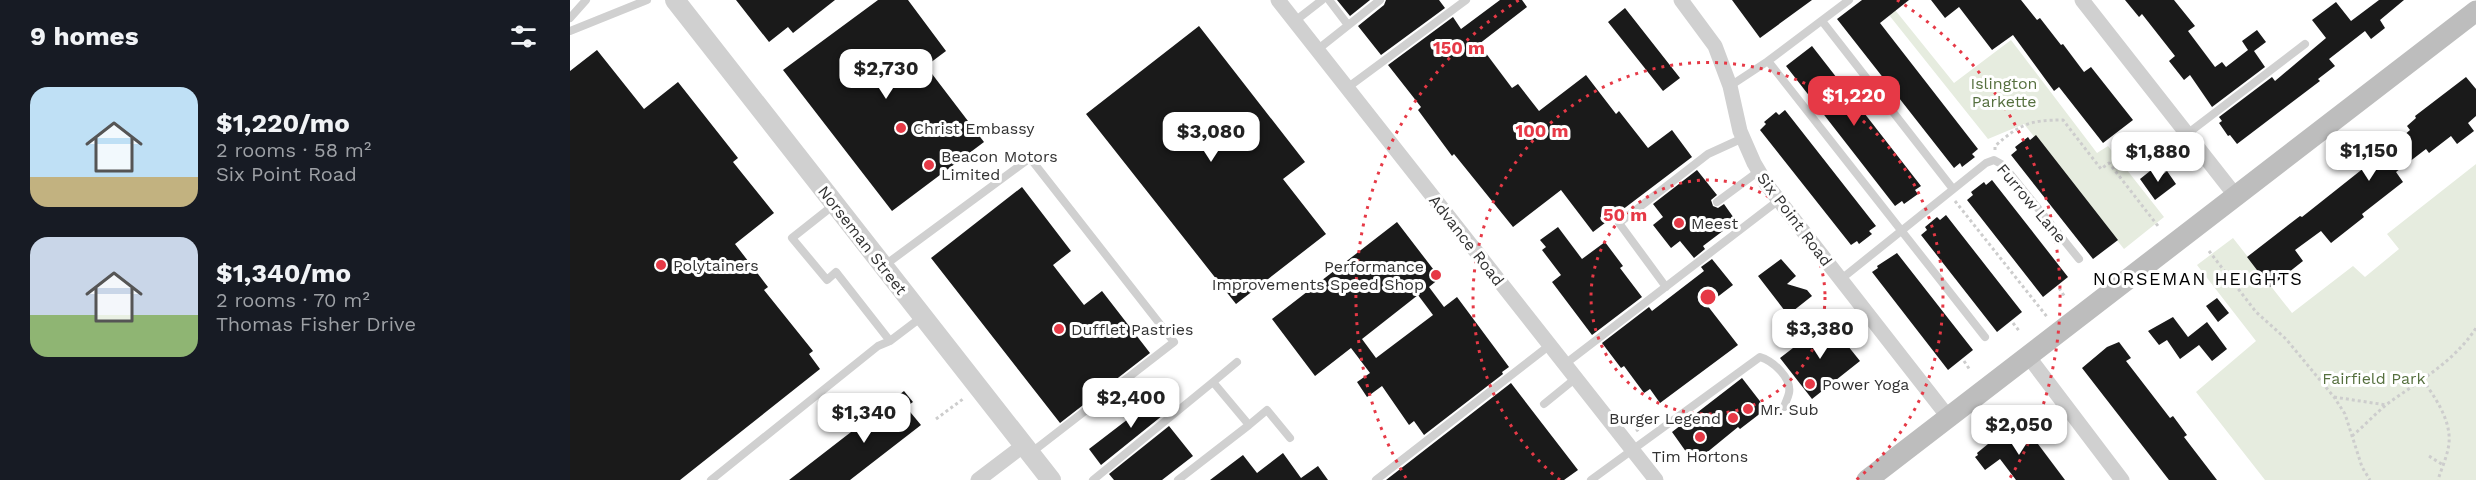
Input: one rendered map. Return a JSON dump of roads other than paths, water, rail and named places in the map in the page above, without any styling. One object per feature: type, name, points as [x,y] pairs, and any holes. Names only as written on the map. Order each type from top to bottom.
[{"type":"main road","points":[[1867,480],[2476,11]]},
{"type":"street","name":"Norseman Street","points":[[675,0],[1051,480]]},
{"type":"street","name":"Advance Road","points":[[1278,0],[1656,480]]},
{"type":"street","name":"Six Point Road","points":[[1681,0],[1715,46],[1730,86],[1743,138],[1759,171],[1840,280],[1949,418]]},
{"type":"street","points":[[2082,0],[2235,195]]},
{"type":"street","points":[[2028,356],[2122,480]]},
{"type":"street","points":[[978,480],[1027,449]]},
{"type":"lane","points":[[570,18],[585,0]]},
{"type":"lane","points":[[570,31],[647,0]]},
{"type":"lane","points":[[1295,21],[1322,0]]},
{"type":"lane","points":[[1329,0],[1348,25]]},
{"type":"lane","points":[[1317,50],[1380,0]]},
{"type":"lane","points":[[1347,88],[1466,0]]},
{"type":"lane","points":[[1730,86],[1768,61],[1848,0]]},
{"type":"lane","points":[[1822,21],[1951,191]]},
{"type":"lane","points":[[2187,134],[2305,44]]},
{"type":"lane","points":[[1768,61],[1984,337]]},
{"type":"lane","points":[[1666,287],[1619,223],[1708,154],[1743,138]]},
{"type":"lane","points":[[884,266],[1030,158],[1174,342],[1027,449]]},
{"type":"lane","name":"Furrow Lane","points":[[1840,280],[1986,163],[1994,160],[2002,165],[2079,259]]},
{"type":"lane","points":[[1717,202],[1759,171]]},
{"type":"lane","points":[[1565,364],[1779,200]]},
{"type":"lane","points":[[835,204],[792,238],[827,280],[837,272],[890,341]]},
{"type":"lane","points":[[711,480],[878,346],[890,341],[922,316]]},
{"type":"lane","points":[[1376,480],[1550,345]]},
{"type":"lane","points":[[1591,480],[1760,357],[1767,359],[1780,370],[1787,382],[1790,391],[1784,407]]},
{"type":"lane","points":[[1093,480],[1237,362]]},
{"type":"lane","points":[[1544,404],[1576,378]]},
{"type":"lane","points":[[1213,382],[1249,425]]},
{"type":"lane","points":[[1178,480],[1267,410],[1290,438]]},
{"type":"place","name":"Christ Embassy","points":[[901,128]]},
{"type":"place","name":"Beacon Motors Limited","points":[[929,165]]},
{"type":"place","name":"Meest","points":[[1679,223]]},
{"type":"place","name":"Polytainers","points":[[661,265]]},
{"type":"place","name":"Performance Improvements Speed Shop","points":[[1436,275]]},
{"type":"place","name":"Dufflet Pastries","points":[[1059,329]]},
{"type":"place","name":"Power Yoga","points":[[1810,384]]},
{"type":"place","name":"Mr. Sub","points":[[1748,409]]},
{"type":"place","name":"Burger Legend","points":[[1733,418]]},
{"type":"place","name":"Tim Hortons","points":[[1700,437]]},
{"type":"district","name":"NORSEMAN HEIGHTS","points":[[2198,279]]},
{"type":"park label","name":"Islington Parkette","points":[[2004,92]]},
{"type":"park label","name":"Fairfield Park","points":[[2374,378]]}]
